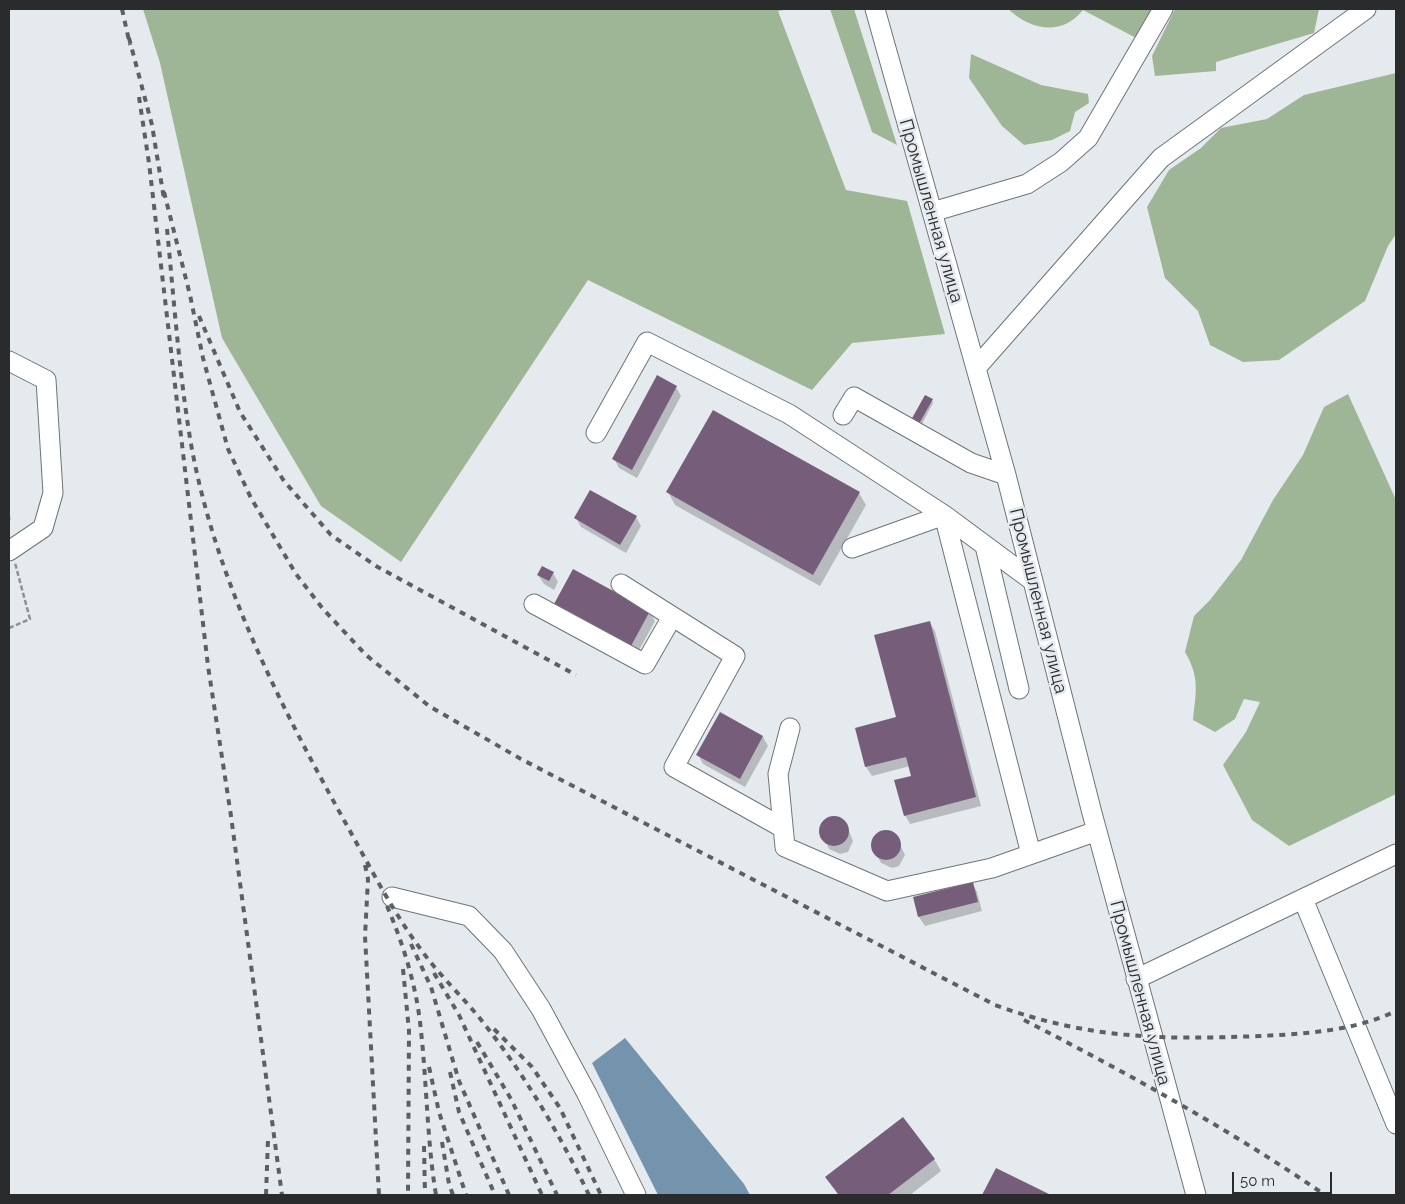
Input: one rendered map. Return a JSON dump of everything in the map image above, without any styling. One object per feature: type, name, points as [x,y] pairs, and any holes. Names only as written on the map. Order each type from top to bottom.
[{"type":"street","name":"Промышленная улица","points":[[875,9],[1006,475],[1097,832],[1196,1195]]},
{"type":"street","points":[[932,212],[1027,184],[1061,162],[1088,138],[1163,9]]},
{"type":"street","points":[[976,368],[1161,158],[1366,9]]},
{"type":"street","points":[[596,433],[648,342],[789,414],[944,515],[1033,581]]},
{"type":"street","points":[[9,361],[46,380],[53,493],[43,528],[10,551]]},
{"type":"street","points":[[843,415],[854,397],[971,463],[1006,475]]},
{"type":"street","points":[[852,548],[944,515]]},
{"type":"street","points":[[944,515],[1031,854]]},
{"type":"street","points":[[985,546],[1019,689]]},
{"type":"street","points":[[621,584],[735,656],[674,766],[783,828]]},
{"type":"street","points":[[534,604],[645,664],[672,617]]},
{"type":"street","points":[[790,728],[778,774],[785,847],[887,891],[992,868],[1097,832]]},
{"type":"street","points":[[1136,979],[1396,854]]},
{"type":"street","points":[[392,896],[469,916],[503,951],[541,1009],[583,1085],[636,1195]]},
{"type":"street","points":[[1303,899],[1396,1124]]},
{"type":"path","points":[[9,628],[30,619],[10,551]]},
{"type":"green space","points":[[143,9],[789,9],[778,11],[846,190],[907,201],[945,334],[852,343],[812,390],[588,280],[401,562],[321,506],[222,338],[160,63]]},
{"type":"green space","points":[[830,9],[854,9],[897,145],[872,132]]},
{"type":"green space","points":[[1008,9],[1155,9],[1138,39],[1083,10],[1074,19],[1065,24],[1046,28],[1026,22]]},
{"type":"green space","points":[[1175,9],[1319,9],[1314,33],[1216,62],[1216,71],[1155,76],[1152,56]]},
{"type":"green space","points":[[971,54],[1041,85],[1088,94],[1089,103],[1075,112],[1070,131],[1052,140],[1024,145],[1002,126],[969,78]]},
{"type":"green space","points":[[1396,73],[1396,234],[1388,246],[1365,301],[1279,360],[1243,362],[1210,345],[1198,311],[1165,278],[1147,207],[1169,170],[1201,148],[1221,128],[1267,119],[1304,95]]},
{"type":"green space","points":[[1348,394],[1396,500],[1396,794],[1289,846],[1252,820],[1223,765],[1246,732],[1260,702],[1244,699],[1235,719],[1215,732],[1193,720],[1196,685],[1190,661],[1185,652],[1194,616],[1210,600],[1241,560],[1273,500],[1303,455],[1324,407]]},
{"type":"water","points":[[625,1038],[744,1184],[750,1195],[658,1195],[592,1063]]},
{"type":"building","points":[[657,375],[677,386],[632,470],[612,459]]},
{"type":"building","points":[[925,395],[933,399],[919,424],[911,420]]},
{"type":"building","points":[[713,410],[860,492],[813,575],[666,492]]},
{"type":"building","points":[[590,490],[637,516],[620,545],[574,518]]},
{"type":"building","points":[[542,566],[554,572],[549,581],[537,575]]},
{"type":"building","points":[[573,569],[650,611],[631,646],[554,604]]},
{"type":"building","points":[[930,621],[976,797],[904,816],[894,780],[911,776],[906,757],[865,767],[855,728],[896,717],[874,635]]},
{"type":"building","points":[[720,712],[763,736],[740,779],[696,755]]},
{"type":"building","points":[[834,816],[844,821],[849,831],[844,841],[834,846],[824,841],[819,831],[824,821]]},
{"type":"building","points":[[886,830],[896,835],[901,845],[896,855],[886,860],[876,855],[871,845],[876,835]]},
{"type":"building","points":[[973,882],[978,902],[918,917],[913,897]]},
{"type":"building","points":[[903,1117],[935,1159],[888,1195],[839,1195],[825,1177]]},
{"type":"building","points":[[996,1168],[1051,1195],[982,1195]]},
{"type":"railway","points":[[122,9],[130,45]]},
{"type":"railway","points":[[129,38],[152,125],[164,199]]},
{"type":"railway","points":[[139,97],[149,163],[208,666],[231,816],[282,1195]]},
{"type":"railway","points":[[164,192],[190,295],[203,358],[228,449],[251,498],[296,574],[323,609],[366,655],[429,706],[521,759],[995,1005],[1029,1016],[1094,1031],[1126,1035],[1190,1038],[1294,1034],[1329,1030],[1363,1023],[1396,1011]]},
{"type":"railway","points":[[167,229],[180,363],[191,444],[202,494],[216,543],[252,639],[296,732],[391,904],[429,960],[482,1021],[513,1062],[566,1149],[589,1195]]},
{"type":"railway","points":[[199,316],[240,412],[284,481],[331,535],[376,566],[576,675]]},
{"type":"railway","points":[[365,865],[368,879],[365,936],[379,1195]]},
{"type":"railway","points":[[387,906],[404,952],[413,983],[419,1015],[436,1195]]},
{"type":"railway","points":[[411,944],[431,987],[459,1081],[509,1195]]},
{"type":"railway","points":[[403,969],[409,1031],[408,1195]]},
{"type":"railway","points":[[434,973],[459,1015],[542,1195]]},
{"type":"railway","points":[[1024,1020],[1101,1060],[1215,1125],[1325,1195]]},
{"type":"railway","points":[[494,1029],[532,1067],[560,1108],[601,1195]]},
{"type":"railway","points":[[477,1042],[511,1099],[557,1195]]},
{"type":"railway","points":[[429,1067],[439,1112],[466,1195]]},
{"type":"railway","points":[[450,1072],[459,1112],[495,1195]]},
{"type":"railway","points":[[266,1195],[268,1139]]},
{"type":"railway","points":[[442,1142],[449,1184],[453,1195]]},
{"type":"railway","points":[[424,1146],[425,1195]]}]
